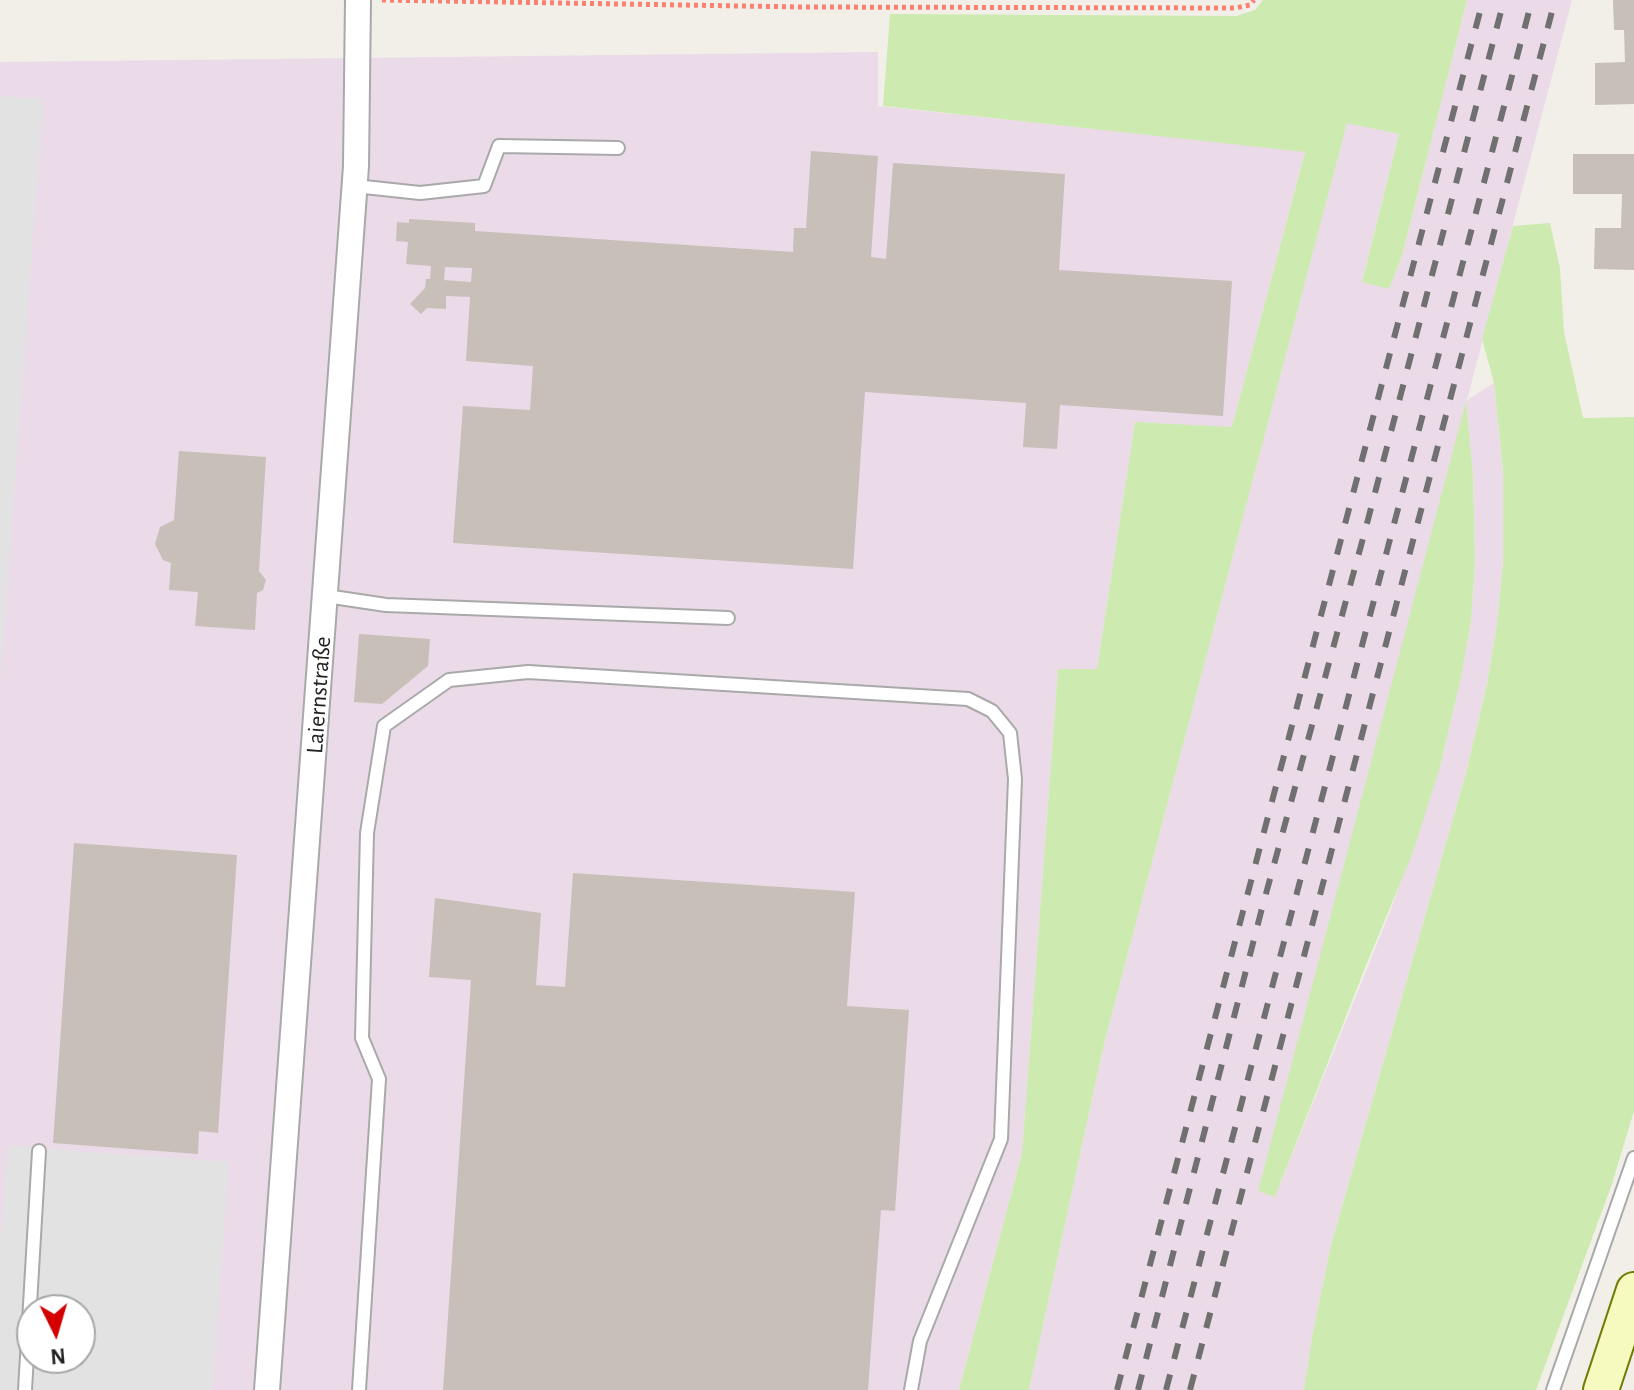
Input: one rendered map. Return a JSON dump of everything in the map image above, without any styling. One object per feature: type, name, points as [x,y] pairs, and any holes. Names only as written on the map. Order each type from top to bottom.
[{"type":"street","name":"Laiernstraße","points":[[267,1390],[355,186],[358,0]]},
{"type":"street","points":[[1601,1390],[1634,1290]]},
{"type":"lane","points":[[355,186],[420,193],[484,186],[499,146],[618,148]]},
{"type":"lane","points":[[326,596],[386,605],[728,618]]},
{"type":"lane","points":[[359,1390],[379,1079],[362,1038],[367,833],[384,726],[449,680],[528,672],[968,699],[992,711],[1010,733],[1015,779],[1001,1139],[920,1341],[911,1390]]},
{"type":"lane","points":[[25,1390],[39,1151]]},
{"type":"lane","points":[[1553,1390],[1634,1158]]},
{"type":"path","points":[[380,0],[817,8],[1235,8],[1250,5],[1254,0]]},
{"type":"shaded area","points":[[1467,0],[1572,0],[1467,400],[1494,383],[1503,472],[1503,563],[1487,683],[1466,773],[1331,1245],[1304,1390],[1029,1390],[1104,1044],[1347,122],[1399,134],[1362,281],[1389,289],[1402,256]],"holes":[[[1466,404],[1473,474],[1475,562],[1471,621],[1440,767],[1391,909],[1275,1197],[1259,1191]]]},
{"type":"shaded area","points":[[878,52],[878,106],[1305,151],[1232,428],[1135,422],[1097,669],[1058,670],[1022,1153],[959,1390],[0,1390],[0,62]]},
{"type":"shaded area","points":[[0,96],[43,99],[0,682]]},
{"type":"shaded area","points":[[8,1146],[229,1162],[212,1390],[0,1390],[0,1248]]},
{"type":"green space","points":[[1263,0],[1467,0],[1402,256],[1389,289],[1362,282],[1399,134],[1347,123],[1104,1044],[1029,1390],[959,1390],[1022,1153],[1058,669],[1097,669],[1135,422],[1232,427],[1305,152],[883,106],[890,14],[1236,16],[1255,10]]},
{"type":"green space","points":[[1550,223],[1560,268],[1564,332],[1583,418],[1634,417],[1634,1111],[1612,1184],[1536,1390],[1304,1390],[1331,1245],[1466,773],[1487,684],[1503,563],[1503,471],[1494,383],[1482,339],[1513,226]]},
{"type":"green space","points":[[1466,401],[1473,474],[1475,562],[1471,621],[1440,767],[1412,855],[1275,1197],[1258,1191]]},
{"type":"building","points":[[1613,0],[1634,0],[1634,104],[1595,105],[1595,63],[1625,62],[1624,30],[1614,30]]},
{"type":"building","points":[[811,151],[878,156],[871,257],[886,259],[893,163],[1065,174],[1059,270],[1232,281],[1223,416],[1060,405],[1057,449],[1023,447],[1026,403],[865,392],[853,569],[453,543],[463,406],[530,410],[533,366],[466,361],[470,297],[446,296],[446,309],[427,308],[421,314],[410,304],[425,288],[426,279],[430,279],[431,266],[406,264],[408,242],[396,241],[397,222],[409,223],[409,219],[475,223],[475,231],[793,252],[794,228],[806,228]],"holes":[[[445,267],[472,268],[471,282],[444,280]]]},
{"type":"building","points":[[1573,154],[1634,154],[1634,270],[1594,269],[1595,228],[1621,228],[1622,194],[1573,194]]},
{"type":"building","points":[[179,451],[266,457],[259,571],[266,580],[263,590],[257,593],[255,630],[195,626],[198,592],[169,590],[171,563],[163,560],[155,544],[160,527],[174,520]]},
{"type":"building","points":[[359,634],[430,639],[428,666],[382,704],[354,702]]},
{"type":"building","points":[[74,843],[237,855],[218,1133],[199,1131],[198,1154],[53,1143]]},
{"type":"building","points":[[573,873],[855,892],[847,1006],[909,1010],[895,1211],[881,1210],[868,1390],[443,1390],[471,980],[429,977],[435,898],[541,913],[536,985],[565,987]]},
{"type":"railway","points":[[1117,1390],[1483,0]]},
{"type":"railway","points":[[1138,1390],[1261,912],[1504,0]]},
{"type":"railway","points":[[1166,1390],[1532,0]]},
{"type":"railway","points":[[1190,1390],[1555,0]]}]
